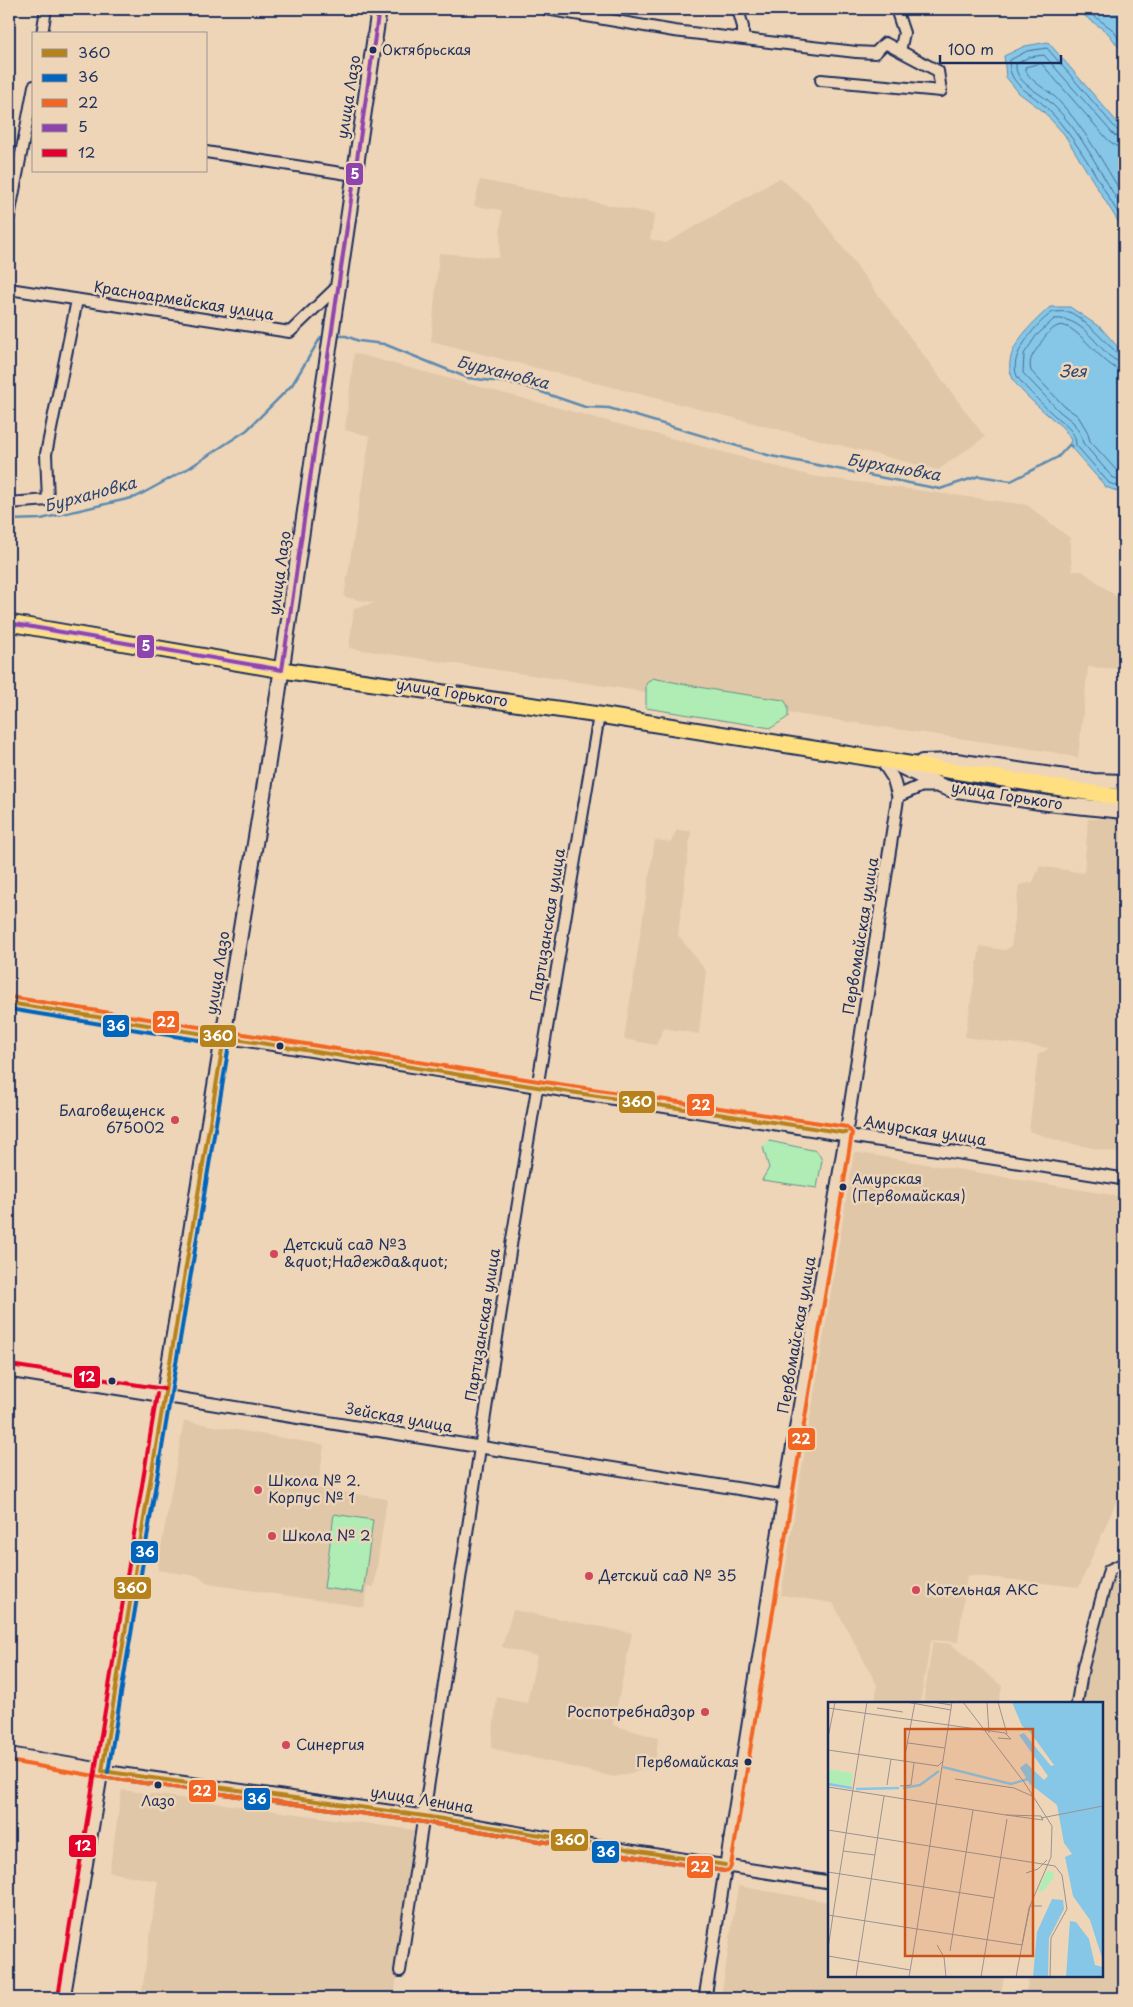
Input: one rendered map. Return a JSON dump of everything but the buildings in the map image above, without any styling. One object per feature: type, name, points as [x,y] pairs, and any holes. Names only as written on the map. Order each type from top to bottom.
[{"type":"main road","name":"улица Лазо","points":[[102,1771],[163,1395],[224,1038],[282,670],[379,9]]},
{"type":"main road","name":"улица Горького","points":[[9,623],[282,670],[599,715],[889,762],[956,761],[1093,781],[1124,782]]},
{"type":"main road","name":"улица Горького","points":[[889,762],[941,786],[1046,803],[1124,802]]},
{"type":"main road","points":[[889,762],[1124,802]]},
{"type":"main road","name":"улица Ленина","points":[[9,1755],[102,1771]]},
{"type":"street","points":[[42,32],[46,9]]},
{"type":"street","points":[[546,9],[674,31],[875,53],[885,43],[938,71],[941,92],[821,80]]},
{"type":"street","points":[[738,9],[743,27],[743,39]]},
{"type":"street","points":[[896,9],[904,34],[900,51]]},
{"type":"street","points":[[9,217],[30,125],[32,106]]},
{"type":"street","points":[[208,152],[354,174]]},
{"type":"street","name":"Красноармейская улица","points":[[9,290],[290,332],[338,286]]},
{"type":"street","points":[[9,503],[48,500],[46,454],[77,300]]},
{"type":"street","name":"Партизанская улица","points":[[400,1970],[479,1448],[599,715]]},
{"type":"street","points":[[889,762],[898,796],[921,786],[941,786]]},
{"type":"street","name":"Первомайская улица","points":[[704,1998],[784,1496],[846,1133],[898,796]]},
{"type":"street","name":"Амурская улица","points":[[9,1003],[537,1087],[846,1133],[1124,1179]]},
{"type":"street","name":"Зейская улица","points":[[9,1370],[341,1423],[479,1448],[784,1496]]},
{"type":"street","points":[[1076,1702],[1083,1667],[1109,1570],[1124,1563]]},
{"type":"street","name":"улица Ленина","points":[[102,1771],[424,1816],[542,1837],[828,1882]]},
{"type":"street","name":"улица Лазо","points":[[64,1998],[102,1771]]},
{"type":"shaded area","points":[[780,178],[810,204],[985,437],[938,470],[431,341],[439,253],[499,258],[502,210],[474,206],[480,180],[655,214],[650,239],[666,243]]},
{"type":"shaded area","points":[[354,353],[812,476],[1027,505],[1070,538],[1072,571],[1082,571],[1124,602],[1124,669],[1088,667],[1078,758],[1052,752],[349,648],[354,608],[375,603],[344,597],[370,436],[345,430]]},
{"type":"shaded area","points":[[1088,819],[1124,819],[1124,1154],[1062,1142],[1029,1131],[1038,1055],[1049,1048],[965,1037],[980,946],[1004,950],[1011,947],[1019,885],[1033,882],[1040,866],[1084,873]]},
{"type":"shaded area","points":[[677,830],[691,831],[678,935],[706,971],[699,1034],[664,1028],[656,1045],[624,1039],[655,840],[671,842]]},
{"type":"shaded area","points":[[854,1152],[1124,1197],[1124,1484],[1079,1587],[967,1575],[958,1642],[931,1640],[920,1702],[875,1702],[877,1685],[833,1603],[781,1595]]},
{"type":"shaded area","name":"Школа № 2","points":[[184,1421],[324,1445],[318,1488],[387,1499],[374,1587],[367,1586],[364,1607],[208,1584],[198,1576],[157,1570]]},
{"type":"shaded area","points":[[1124,1571],[1124,1998],[1025,1998],[1029,1977],[1103,1977],[1103,1702],[1081,1702],[1113,1578]]},
{"type":"shaded area","points":[[513,1610],[632,1633],[613,1725],[658,1738],[655,1767],[614,1777],[491,1748],[497,1697],[527,1703],[537,1656],[502,1647]]},
{"type":"shaded area","points":[[933,1642],[951,1644],[1002,1686],[999,1702],[923,1702]]},
{"type":"shaded area","points":[[122,1790],[414,1830],[408,1901],[394,1998],[141,1998],[158,1881],[109,1872]]},
{"type":"shaded area","points":[[738,1886],[828,1902],[828,1977],[1004,1977],[1000,1998],[721,1998]]},
{"type":"green space","points":[[652,678],[720,691],[784,700],[788,706],[788,717],[771,728],[646,708],[646,684]]},
{"type":"green space","points":[[769,1141],[817,1151],[822,1160],[817,1188],[762,1180],[769,1168],[763,1147]]},
{"type":"green space","points":[[334,1514],[373,1520],[363,1593],[324,1588]]},
{"type":"water","points":[[1075,9],[1124,9],[1124,54],[1108,33]]},
{"type":"water","points":[[1048,42],[1124,130],[1124,231],[1064,134],[1043,111],[1019,93],[1006,77],[1004,56],[1025,46]]},
{"type":"water","name":"Зея","points":[[1050,307],[1070,307],[1101,328],[1124,354],[1124,494],[1106,487],[1069,445],[1071,440],[1064,429],[1028,397],[1013,379],[1010,359],[1014,349],[1027,330]]},
{"type":"waterway","name":"Бурхановка","points":[[336,336],[346,336],[359,341],[384,344],[468,378],[518,384],[585,407],[609,408],[771,456],[940,489],[979,476],[1011,481],[1058,457],[1069,445],[1072,446]]},
{"type":"waterway","name":"Бурхановка","points":[[9,520],[41,519],[136,497],[189,468],[247,430],[292,385],[321,337],[326,337]]},
{"type":"transit line","name":"5","points":[[282,670],[379,9]]},
{"type":"transit line","name":"5","points":[[9,623],[282,670]]},
{"type":"transit line","name":"22","points":[[9,1761],[101,1777],[423,1822],[724,1871],[729,1870],[852,1133],[847,1127],[538,1081],[10,997]]},
{"type":"transit line","name":"36О","points":[[9,1003],[537,1087],[846,1133]]},
{"type":"transit line","name":"36","points":[[9,1009],[223,1044]]},
{"type":"transit line","name":"36О","points":[[102,1771],[224,1038]]},
{"type":"transit line","name":"36","points":[[108,1772],[230,1039]]},
{"type":"transit line","name":"12","points":[[10,1365],[164,1389]]},
{"type":"transit line","name":"12","points":[[58,1997],[157,1394]]},
{"type":"transit line","name":"36О","points":[[102,1771],[424,1816],[725,1865]]},
{"type":"transit line","name":"36","points":[[101,1777],[423,1822],[724,1871]]},
{"type":"place","name":"Октябрьская","points":[[373,50]]},
{"type":"place","name":"Благовещенск 675002","points":[[175,1120]]},
{"type":"place","name":"Амурская (Первомайская)","points":[[843,1187]]},
{"type":"place","name":"Детский сад №3 &quot;Надежда&quot;","points":[[274,1254]]},
{"type":"place","name":"Школа № 2. Корпус № 1","points":[[258,1490]]},
{"type":"place","name":"Школа № 2","points":[[272,1536]]},
{"type":"place","name":"Детский сад № 35","points":[[589,1576]]},
{"type":"place","name":"Котельная АКС","points":[[916,1590]]},
{"type":"place","name":"Роспотребнадзор","points":[[705,1712]]},
{"type":"place","name":"Синергия","points":[[286,1745]]},
{"type":"place","name":"Первомайская","points":[[748,1762]]},
{"type":"place","name":"Лазо","points":[[158,1785]]}]
